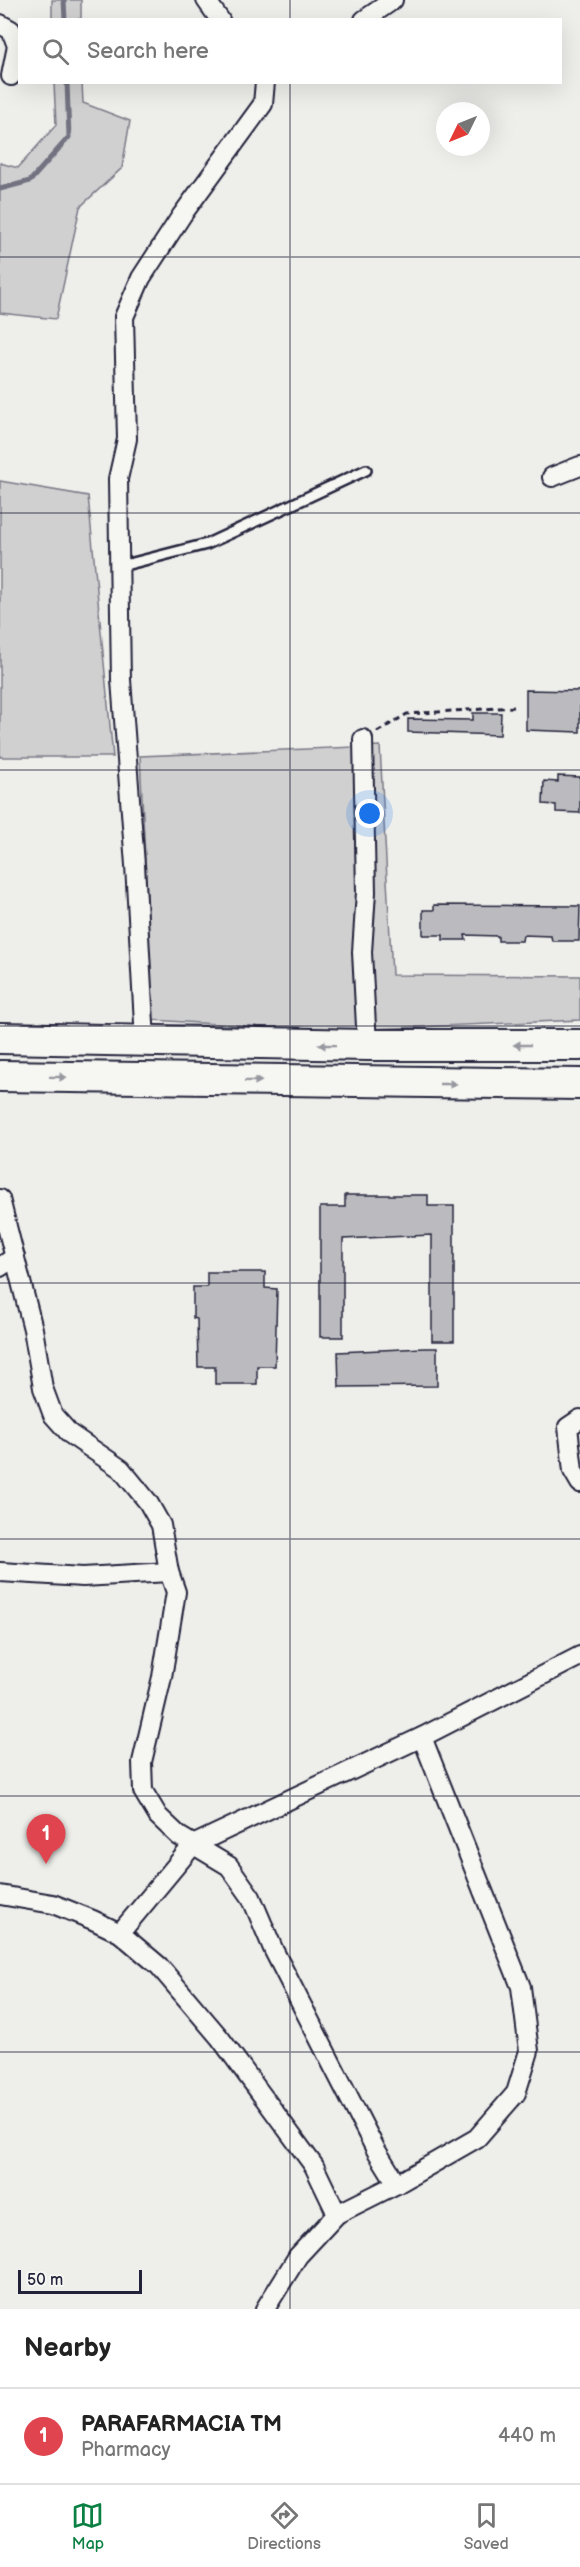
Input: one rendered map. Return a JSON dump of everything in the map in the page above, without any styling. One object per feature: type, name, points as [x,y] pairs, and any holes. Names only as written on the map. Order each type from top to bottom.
[{"type":"highway","points":[[0,1038],[367,1045],[580,1045]]},
{"type":"highway","points":[[0,1076],[580,1084]]},
{"type":"street","points":[[206,0],[219,18]]},
{"type":"street","points":[[367,18],[393,0]]},
{"type":"street","points":[[0,24],[11,30],[17,46],[11,76]]},
{"type":"street","points":[[145,1041],[121,680],[118,479],[127,439],[124,316],[141,278],[182,215],[263,104],[269,85]]},
{"type":"street","points":[[552,477],[580,466]]},
{"type":"street","points":[[363,739],[366,892],[362,952],[367,1045]]},
{"type":"street","points":[[0,1199],[8,1262],[33,1329],[43,1388],[53,1415],[70,1434],[121,1469],[148,1502],[161,1525],[169,1572],[176,1592],[162,1677],[142,1762],[143,1791],[158,1816],[178,1836],[229,1866],[251,1898],[274,1951],[376,2150],[397,2184]]},
{"type":"street","points":[[580,1419],[568,1427],[573,1471],[580,1483]]},
{"type":"street","points":[[0,1572],[83,1577],[169,1572]]},
{"type":"street","points":[[120,1933],[193,1845],[422,1737],[580,1656]]},
{"type":"street","points":[[265,2309],[298,2256],[338,2214],[397,2184],[477,2138],[516,2093],[529,2051],[521,1987],[422,1737]]},
{"type":"street","points":[[0,1895],[53,1904],[120,1933],[159,1966],[220,2038],[314,2166],[338,2214]]},
{"type":"lane","points":[[121,566],[207,544],[366,470]]},
{"type":"path","points":[[363,739],[407,714],[514,707]]},
{"type":"shaded area","points":[[52,0],[81,0],[81,18],[52,18]]},
{"type":"shaded area","points":[[54,84],[82,84],[83,103],[130,121],[122,168],[80,207],[56,319],[0,313],[0,163],[18,168],[56,125]]},
{"type":"shaded area","points":[[0,481],[88,496],[113,757],[0,757]]},
{"type":"shaded area","points":[[380,746],[392,975],[580,976],[580,1020],[326,1031],[153,1020],[140,756]]},
{"type":"building","points":[[526,690],[580,691],[580,732],[526,730]]},
{"type":"building","points":[[473,713],[501,713],[500,735],[408,732],[408,719],[473,720]]},
{"type":"building","points":[[558,776],[580,777],[580,813],[556,812],[556,805],[543,804],[544,781],[558,782]]},
{"type":"building","points":[[434,905],[580,906],[579,941],[552,941],[551,936],[523,935],[522,941],[498,941],[498,936],[465,935],[466,940],[443,940],[443,935],[423,935],[423,910],[434,910]]},
{"type":"building","points":[[345,1195],[428,1195],[428,1206],[454,1206],[454,1341],[432,1341],[432,1235],[343,1239],[343,1337],[320,1337],[320,1207],[345,1207]]},
{"type":"building","points":[[207,1272],[265,1272],[265,1288],[277,1289],[275,1366],[257,1366],[257,1384],[215,1384],[215,1367],[198,1367],[197,1319],[193,1318],[193,1287],[207,1287]]},
{"type":"building","points":[[437,1348],[437,1386],[339,1387],[338,1352]]},
{"type":"waterway","points":[[64,0],[65,18]]},
{"type":"waterway","points":[[0,189],[30,181],[69,137],[67,84]]},
{"type":"place","name":"PARAFARMACIA TM","points":[[46,1864]]}]
